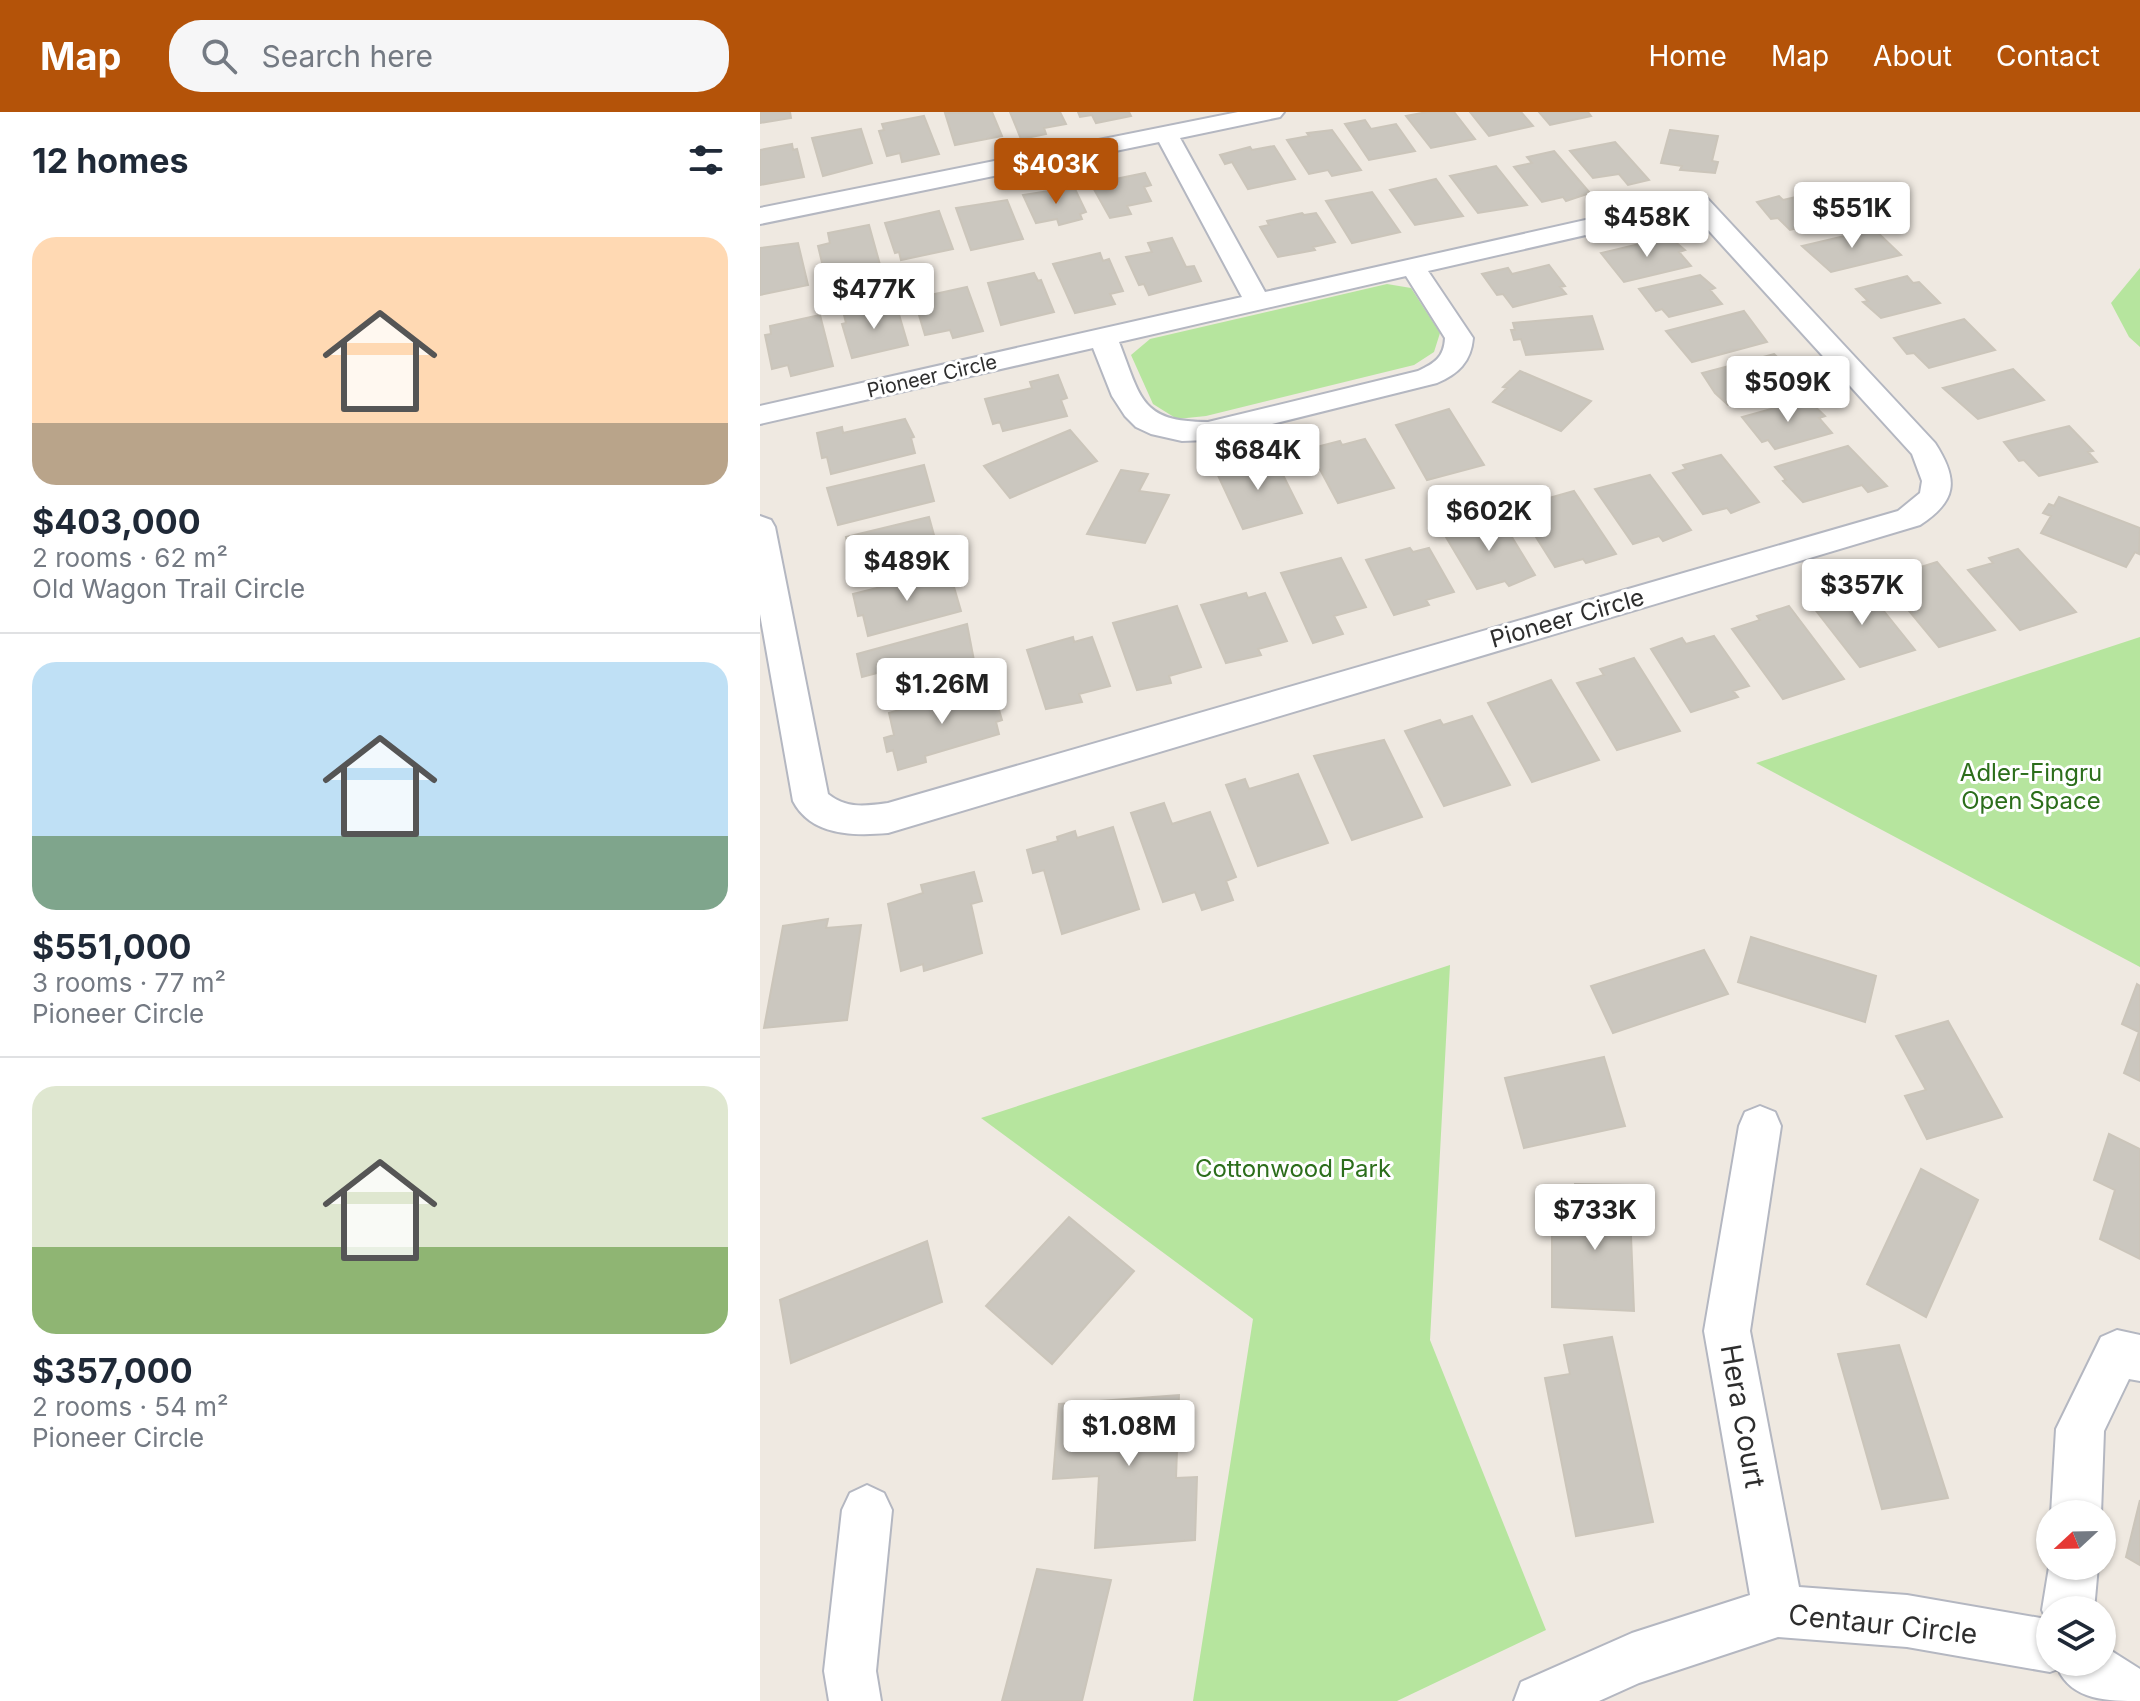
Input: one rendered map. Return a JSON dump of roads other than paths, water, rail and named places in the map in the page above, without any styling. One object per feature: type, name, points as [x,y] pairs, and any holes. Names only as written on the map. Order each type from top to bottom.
[{"type":"street","points":[[760,216],[1272,112]]},
{"type":"street","points":[[1166,134],[1257,301]]},
{"type":"street","name":"Pioneer Circle","points":[[760,415],[1697,202],[1925,450],[1935,470],[1938,491],[1930,505],[1909,518],[904,813],[860,820],[830,818],[811,801],[760,527]]},
{"type":"street","points":[[1103,337],[1133,411],[1153,426],[1180,433],[1208,431],[1427,377],[1450,366],[1459,351],[1459,338],[1412,266]]},
{"type":"street","name":"Hera Court","points":[[1760,1126],[1727,1331],[1778,1611]]},
{"type":"street","points":[[2077,1500],[2080,1429],[2117,1353],[2140,1358]]},
{"type":"street","points":[[855,1701],[850,1671],[867,1510]]},
{"type":"street","name":"Centaur Circle","points":[[1540,1701],[1632,1659],[1778,1611],[1907,1621],[2036,1644]]},
{"type":"street","points":[[2103,1676],[2140,1699]]},
{"type":"park label","name":"Adler-Fingru Open Space","points":[[2031,786]]},
{"type":"park label","name":"Cottonwood Park","points":[[1293,1168]]}]
